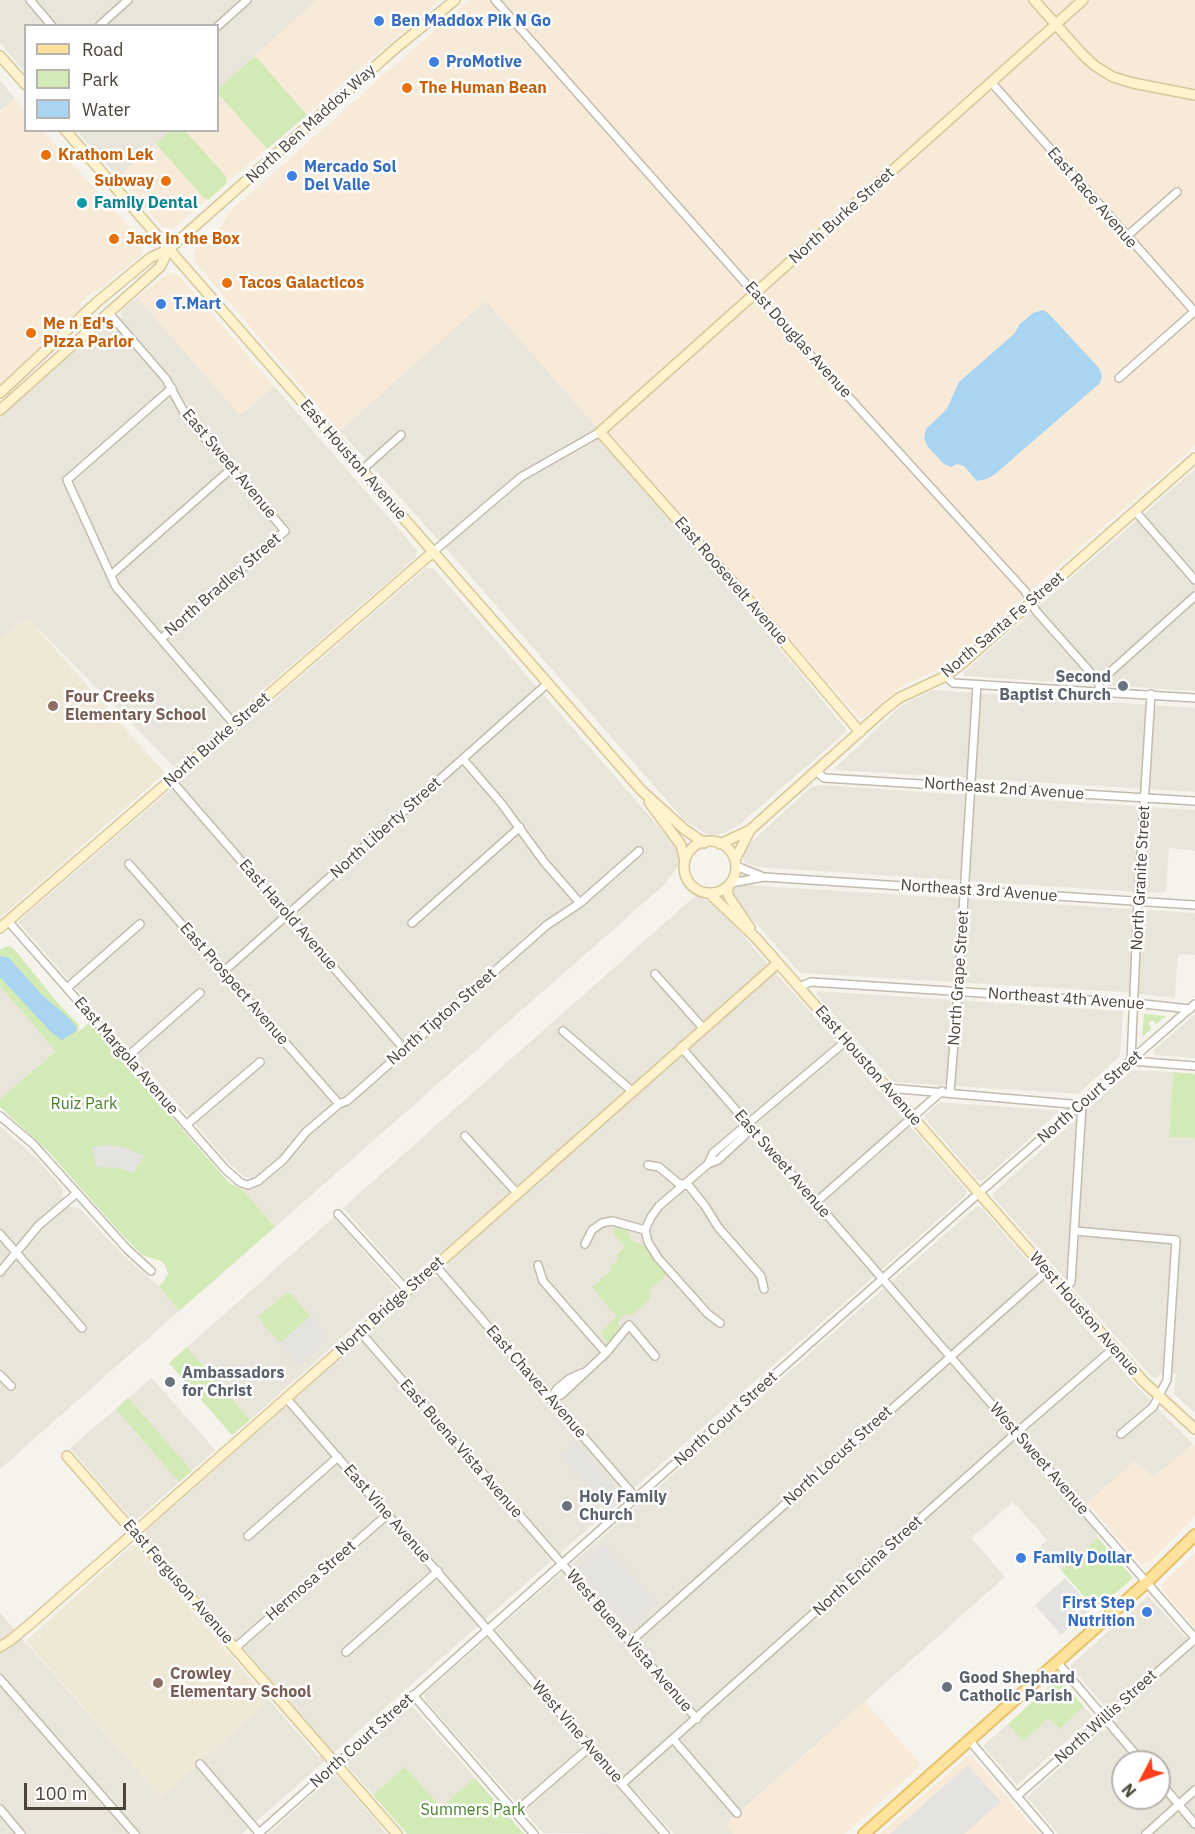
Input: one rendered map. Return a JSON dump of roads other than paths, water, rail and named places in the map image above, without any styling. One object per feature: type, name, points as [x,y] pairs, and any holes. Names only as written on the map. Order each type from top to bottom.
[{"type":"main road","points":[[864,1834],[1147,1582],[1195,1534]]},
{"type":"street","points":[[30,0],[50,24]]},
{"type":"street","points":[[101,24],[128,0]]},
{"type":"street","points":[[219,25],[247,0]]},
{"type":"street","name":"North Ben Maddox Way","points":[[0,393],[97,302],[150,258],[169,249],[397,47],[455,0]]},
{"type":"street","name":"East Douglas Avenue","points":[[495,0],[755,294],[1025,591],[1036,611],[1099,682]]},
{"type":"street","points":[[1034,0],[1095,66],[1113,77],[1195,95]]},
{"type":"street","name":"North Burke Street","points":[[600,432],[1083,0]]},
{"type":"street","points":[[0,56],[24,83]]},
{"type":"street","name":"East Race Avenue","points":[[991,82],[1126,237],[1195,312]]},
{"type":"street","name":"East Houston Avenue","points":[[67,132],[641,790],[681,845],[685,862]]},
{"type":"street","points":[[1126,237],[1177,192]]},
{"type":"street","name":"North Ben Maddox Way","points":[[0,410],[160,267],[169,249]]},
{"type":"street","name":"East Sweet Avenue","points":[[108,312],[166,379],[186,416],[285,531]]},
{"type":"street","points":[[1119,378],[1195,312]]},
{"type":"street","points":[[172,388],[67,480],[124,598],[234,724]]},
{"type":"street","points":[[433,552],[521,477],[600,432]]},
{"type":"street","name":"East Roosevelt Avenue","points":[[600,432],[752,604],[860,732]]},
{"type":"street","points":[[362,470],[400,435]]},
{"type":"street","name":"North Santa Fe Street","points":[[720,844],[750,830],[899,698],[946,676],[1195,458]]},
{"type":"street","points":[[111,575],[231,469]]},
{"type":"street","points":[[1135,511],[1195,580]]},
{"type":"street","name":"North Bradley Street","points":[[161,639],[285,531]]},
{"type":"street","name":"North Burke Street","points":[[0,928],[433,552]]},
{"type":"street","points":[[1100,691],[1099,682],[1195,597]]},
{"type":"street","points":[[946,676],[953,683],[1195,698]]},
{"type":"street","name":"North Liberty Street","points":[[223,972],[548,683]]},
{"type":"street","name":"North Grape Street","points":[[946,1092],[958,993],[977,685]]},
{"type":"street","name":"North Granite Street","points":[[1131,1061],[1151,694]]},
{"type":"street","points":[[463,759],[520,827],[545,863],[580,903]]},
{"type":"street","name":"Northeast 2nd Avenue","points":[[816,771],[824,778],[1195,801]]},
{"type":"street","name":"East Harold Avenue","points":[[171,780],[405,1050]]},
{"type":"street","name":"East Houston Avenue","points":[[641,790],[684,829],[704,843]]},
{"type":"street","points":[[412,923],[520,827]]},
{"type":"street","name":"North Santa Fe Street","points":[[735,863],[750,830]]},
{"type":"street","points":[[704,843],[720,844],[726,847],[735,863],[731,883],[717,892],[709,893],[693,887],[685,872],[685,862],[692,849],[704,843]]},
{"type":"street","name":"North Tipton Street","points":[[248,1185],[258,1181],[283,1160],[306,1132],[339,1104],[347,1101],[547,925],[580,903],[639,852]]},
{"type":"street","name":"Northeast 3rd Avenue","points":[[735,863],[764,877]]},
{"type":"street","name":"East Prospect Avenue","points":[[129,864],[339,1104]]},
{"type":"street","name":"Northeast 3rd Avenue","points":[[731,883],[764,877],[1195,905]]},
{"type":"street","name":"East Houston Avenue","points":[[731,883],[728,890],[729,897],[756,938]]},
{"type":"street","name":"East Houston Avenue","points":[[709,893],[756,938],[979,1193]]},
{"type":"street","name":"East Margola Avenue","points":[[8,921],[232,1177],[248,1185]]},
{"type":"street","points":[[67,988],[140,924]]},
{"type":"street","name":"North Bridge Street","points":[[0,1647],[29,1625],[135,1532],[778,963]]},
{"type":"street","points":[[655,974],[703,1029]]},
{"type":"street","name":"Northeast 4th Avenue","points":[[799,987],[810,982],[1193,1006]]},
{"type":"street","points":[[127,1057],[200,993]]},
{"type":"street","name":"North Court Street","points":[[259,1834],[979,1193],[1193,1006]]},
{"type":"street","points":[[563,1031],[633,1092]]},
{"type":"street","points":[[720,1323],[708,1314],[658,1258],[648,1242],[645,1230],[659,1206],[708,1164],[718,1160],[746,1135],[748,1125],[846,1041]]},
{"type":"street","name":"East Sweet Avenue","points":[[681,1047],[883,1280]]},
{"type":"street","points":[[1131,1061],[1195,1066]]},
{"type":"street","points":[[186,1125],[260,1062]]},
{"type":"street","points":[[888,1088],[1082,1105],[1071,1282],[1064,1291]]},
{"type":"street","points":[[815,1203],[912,1116],[946,1092]]},
{"type":"street","points":[[0,1116],[33,1144],[127,1249],[152,1271]]},
{"type":"street","points":[[465,1136],[517,1193]]},
{"type":"street","points":[[648,1165],[659,1167],[678,1183],[689,1186],[718,1227],[761,1276],[764,1289]]},
{"type":"street","points":[[0,1272],[39,1225],[77,1193]]},
{"type":"street","name":"West Houston Avenue","points":[[979,1193],[1114,1348],[1160,1397],[1195,1429]]},
{"type":"street","points":[[338,1214],[408,1291]]},
{"type":"street","points":[[585,1244],[592,1230],[602,1223],[612,1221],[645,1230]]},
{"type":"street","points":[[1075,1231],[1176,1240],[1167,1380],[1153,1407],[1121,1434]]},
{"type":"street","points":[[0,1234],[82,1328]]},
{"type":"street","points":[[538,1264],[543,1281],[606,1353]]},
{"type":"street","name":"East Chavez Avenue","points":[[435,1266],[637,1499]]},
{"type":"street","name":"North Locust Street","points":[[630,1642],[1047,1271]]},
{"type":"street","name":"West Sweet Avenue","points":[[883,1280],[1195,1638]]},
{"type":"street","points":[[550,1399],[569,1378],[585,1372],[606,1353],[629,1325],[655,1356]]},
{"type":"street","name":"East Buena Vista Avenue","points":[[361,1333],[562,1564]]},
{"type":"street","name":"North Encina Street","points":[[622,1784],[1114,1348]]},
{"type":"street","points":[[0,1375],[11,1386]]},
{"type":"street","name":"East Vine Avenue","points":[[286,1399],[488,1629]]},
{"type":"street","name":"East Ferguson Avenue","points":[[67,1456],[397,1834]]},
{"type":"street","points":[[248,1536],[338,1457]]},
{"type":"street","name":"Hermosa Street","points":[[235,1648],[388,1514]]},
{"type":"street","name":"West Buena Vista Avenue","points":[[562,1564],[697,1719]]},
{"type":"street","points":[[346,1652],[438,1571]]},
{"type":"street","name":"West Vine Avenue","points":[[488,1629],[666,1834]]},
{"type":"street","name":"North Willis Street","points":[[1017,1796],[1195,1638]]},
{"type":"street","points":[[1057,1662],[1133,1750]]},
{"type":"street","points":[[0,1679],[130,1832]]},
{"type":"street","points":[[413,1695],[534,1834]]},
{"type":"street","points":[[673,1739],[737,1813]]},
{"type":"street","points":[[969,1740],[1049,1834]]},
{"type":"street","points":[[515,1812],[590,1747]]},
{"type":"street","points":[[200,1764],[259,1834]]},
{"type":"street","points":[[1146,1834],[1195,1790]]},
{"type":"street","points":[[1171,1795],[1195,1824]]},
{"type":"street","points":[[0,1809],[21,1834]]},
{"type":"water","points":[[1043,310],[1099,368],[1102,376],[1100,383],[994,475],[977,481],[964,466],[957,464],[951,467],[944,464],[928,447],[924,438],[926,429],[947,409],[959,382],[1014,334],[1020,324],[1033,313]]},
{"type":"water","points":[[0,956],[9,958],[42,995],[70,1019],[77,1028],[75,1032],[62,1040],[53,1034],[0,977]]},
{"type":"place","name":"Ben Maddox Pik N Go","points":[[379,21]]},
{"type":"place","name":"ProMotive","points":[[434,62]]},
{"type":"place","name":"The Human Bean","points":[[407,88]]},
{"type":"place","name":"Krathom Lek","points":[[46,155]]},
{"type":"place","name":"Mercado Sol Del Valle","points":[[292,176]]},
{"type":"place","name":"Subway","points":[[166,181]]},
{"type":"place","name":"Family Dental","points":[[82,203]]},
{"type":"place","name":"Jack in the Box","points":[[114,239]]},
{"type":"place","name":"Tacos Galacticos","points":[[227,283]]},
{"type":"place","name":"T.Mart","points":[[161,304]]},
{"type":"place","name":"Me n Ed's Pizza Parlor","points":[[31,333]]},
{"type":"place","name":"Second Baptist Church","points":[[1123,686]]},
{"type":"place","name":"Four Creeks Elementary School","points":[[53,706]]},
{"type":"place","name":"Ambassadors for Christ","points":[[170,1382]]},
{"type":"place","name":"Holy Family Church","points":[[567,1506]]},
{"type":"place","name":"Family Dollar","points":[[1021,1558]]},
{"type":"place","name":"First Step Nutrition","points":[[1147,1612]]},
{"type":"place","name":"Crowley Elementary School","points":[[158,1683]]},
{"type":"place","name":"Good Shephard Catholic Parish","points":[[947,1687]]},
{"type":"park label","name":"Ruiz Park","points":[[84,1104]]},
{"type":"park label","name":"Summers Park","points":[[473,1810]]}]
